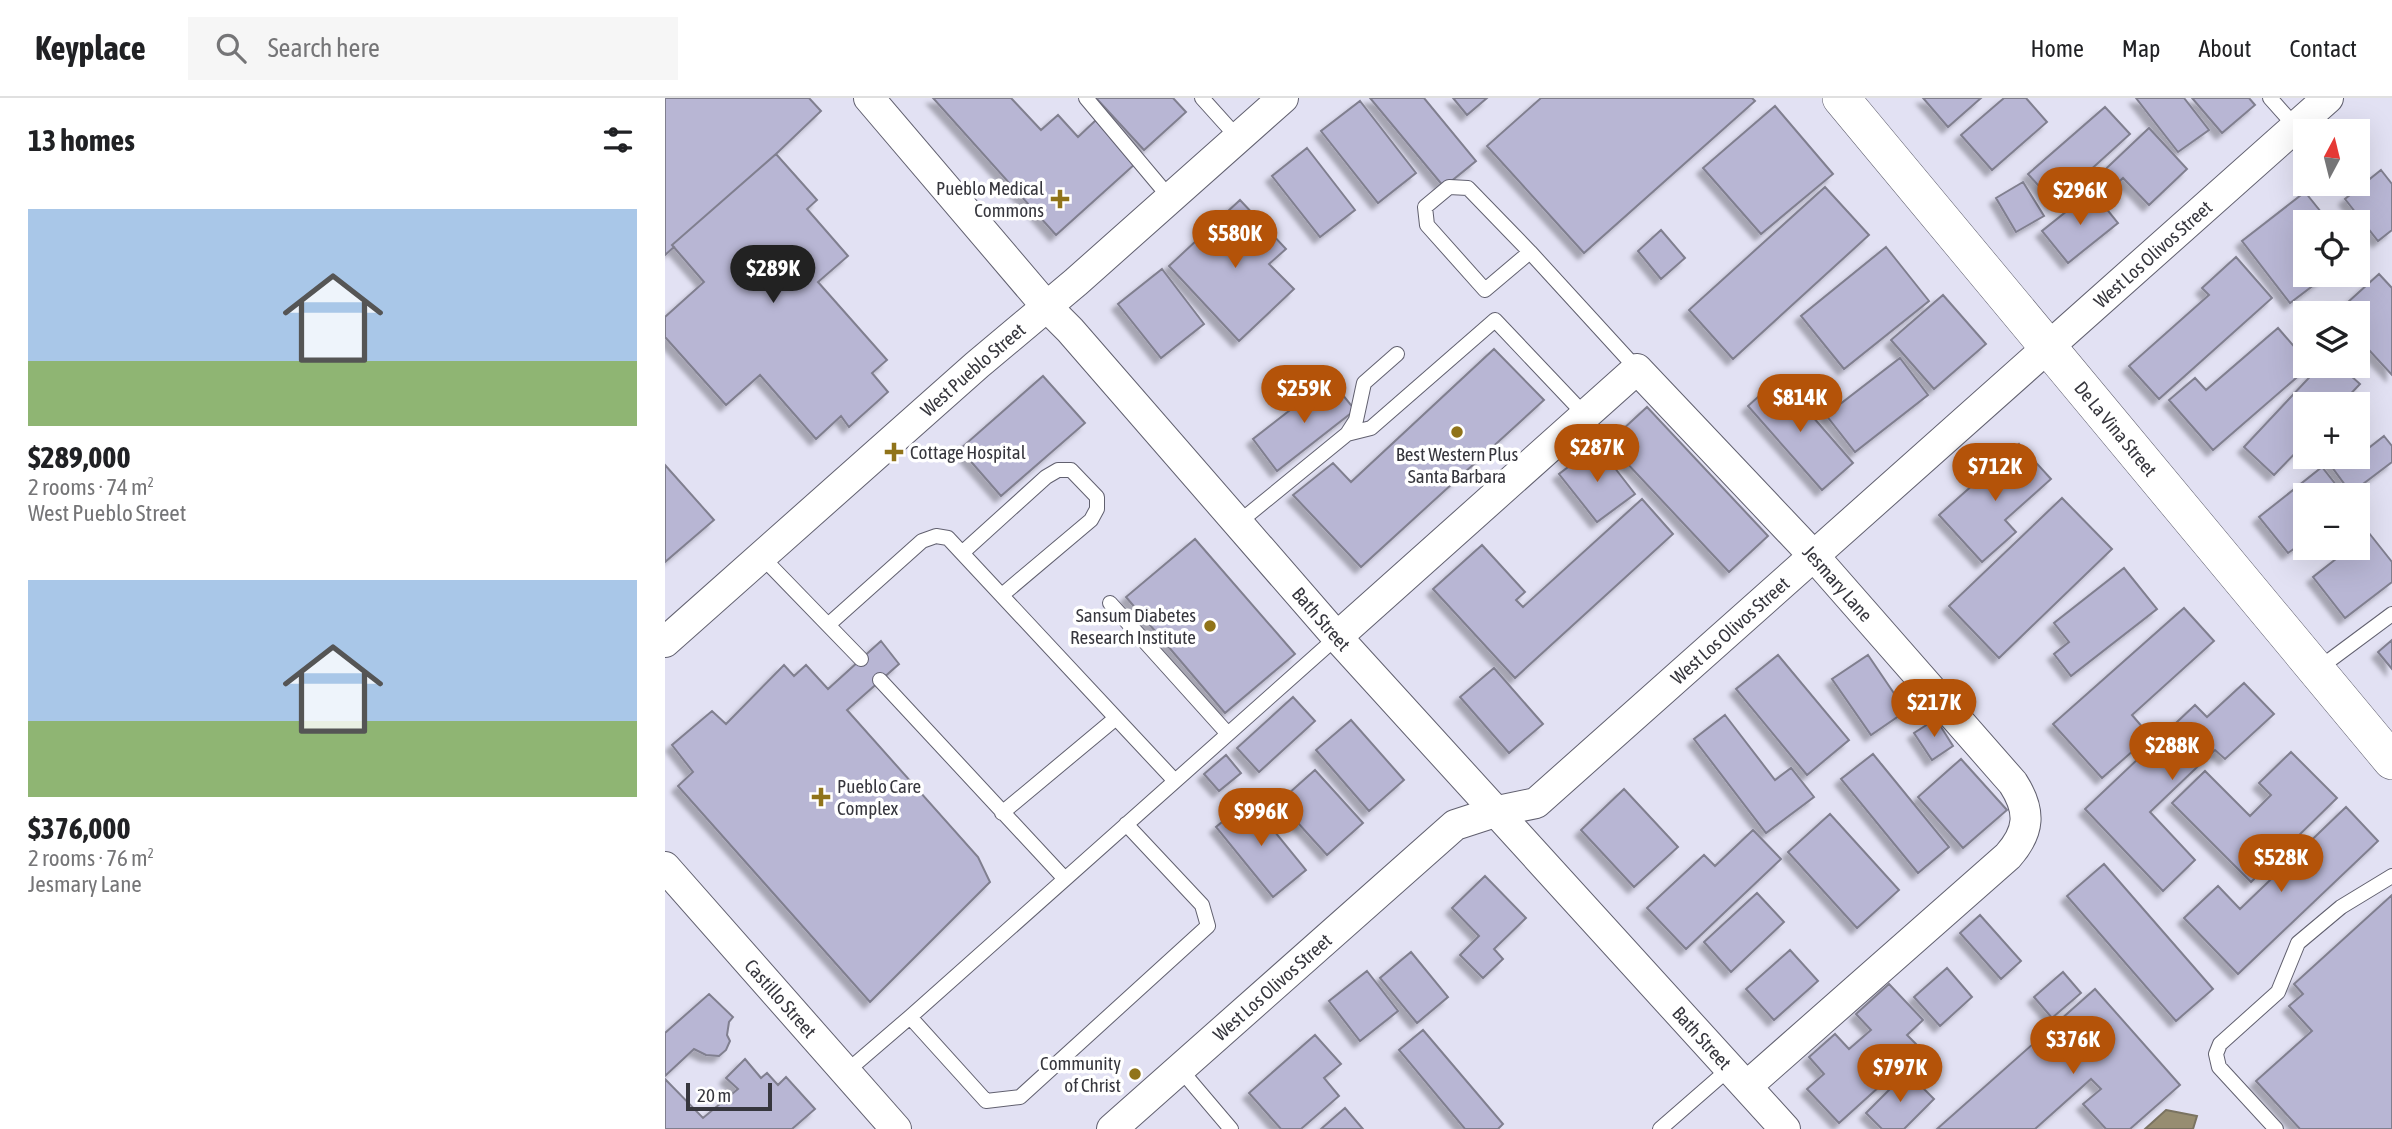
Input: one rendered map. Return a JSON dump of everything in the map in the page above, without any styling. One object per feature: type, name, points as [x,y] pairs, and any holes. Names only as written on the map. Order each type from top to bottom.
[{"type":"street","name":"Bath Street","points":[[869,98],[1047,307],[1337,637],[1785,1129]]},
{"type":"street","name":"West Pueblo Street","points":[[665,642],[1283,98]]},
{"type":"street","name":"De La Vina Street","points":[[1841,98],[2392,761]]},
{"type":"street","name":"West Los Olivos Street","points":[[2303,119],[2328,98]]},
{"type":"street","name":"West Los Olivos Street","points":[[1112,1129],[1455,825],[1461,821],[1536,803],[2293,128]]},
{"type":"street","points":[[1337,637],[1637,369]]},
{"type":"street","name":"Jesmary Lane","points":[[1637,369],[1813,555],[2014,783],[2024,805],[2025,828],[2019,844],[2008,856],[1739,1077]]},
{"type":"street","name":"Castillo Street","points":[[665,867],[896,1129]]},
{"type":"lane","points":[[1086,98],[1170,198]]},
{"type":"lane","points":[[1202,98],[1238,138]]},
{"type":"lane","points":[[2270,98],[2293,124]]},
{"type":"lane","points":[[1531,252],[1485,290],[1427,225],[1425,207],[1450,187],[1468,188],[1531,252],[1637,369]]},
{"type":"lane","points":[[1347,434],[1371,428],[1495,320],[1586,416]]},
{"type":"lane","points":[[1238,523],[1347,434],[1356,420],[1364,383],[1397,354]]},
{"type":"lane","points":[[962,553],[1046,477],[1058,470],[1071,470],[1097,497],[1097,509],[1091,520],[1002,595]]},
{"type":"lane","points":[[828,625],[922,541],[936,536],[948,538],[1175,781]]},
{"type":"lane","points":[[762,556],[861,659]]},
{"type":"lane","points":[[1109,603],[1228,734]]},
{"type":"lane","points":[[2317,670],[2392,614]]},
{"type":"lane","points":[[846,1072],[1337,637]]},
{"type":"lane","points":[[880,680],[1065,879]]},
{"type":"lane","points":[[1002,813],[1116,718]]},
{"type":"lane","points":[[910,1017],[986,1101],[1020,1097],[1208,926],[1202,905],[1126,824]]},
{"type":"lane","points":[[2276,1129],[2219,1067],[2216,1054],[2220,1044],[2277,992],[2298,943],[2341,907],[2392,876]]},
{"type":"lane","points":[[1180,1069],[1231,1129]]},
{"type":"lane","points":[[1660,1129],[1739,1077]]},
{"type":"shaded area","points":[[2166,1110],[2197,1116],[2193,1129],[2145,1129]]},
{"type":"building","points":[[665,98],[809,98],[821,111],[672,245],[674,247],[665,255]]},
{"type":"building","name":"Pueblo Medical Commons","points":[[933,98],[1011,98],[1041,130],[1058,115],[1078,137],[1096,120],[1135,164],[1056,235]]},
{"type":"building","points":[[1096,98],[1173,98],[1186,112],[1144,150]]},
{"type":"building","points":[[1370,98],[1424,98],[1476,161],[1444,187]]},
{"type":"building","points":[[1453,98],[1487,98],[1467,115]]},
{"type":"building","points":[[1541,98],[1752,98],[1755,101],[1584,253],[1487,146]]},
{"type":"building","points":[[1923,98],[1981,98],[1948,127]]},
{"type":"building","points":[[2004,98],[2026,98],[2047,122],[1992,170],[1961,135]]},
{"type":"building","points":[[2136,98],[2184,98],[2209,130],[2178,152]]},
{"type":"building","points":[[2192,98],[2249,98],[2255,105],[2222,133]]},
{"type":"building","points":[[1360,101],[1416,173],[1378,203],[1321,131]]},
{"type":"building","points":[[1775,106],[1833,174],[1761,234],[1703,168]]},
{"type":"building","points":[[2105,107],[2130,134],[2054,203],[2028,174]]},
{"type":"building","points":[[2149,128],[2187,169],[2149,205],[2123,178],[2106,194],[2093,181]]},
{"type":"building","points":[[1307,148],[1355,210],[1320,237],[1272,176]]},
{"type":"building","points":[[776,154],[817,200],[807,209],[848,256],[818,282],[887,360],[872,373],[888,392],[849,427],[841,416],[816,439],[760,375],[726,405],[665,337],[665,317],[704,282],[672,245]]},
{"type":"building","points":[[2381,170],[2392,184],[2392,230],[2378,241],[2370,231],[2370,210],[2354,210],[2345,199],[2349,196],[2370,196],[2370,179]]},
{"type":"building","points":[[2023,182],[2044,216],[2016,232],[1996,198]]},
{"type":"building","points":[[1825,187],[1869,235],[1733,359],[1689,310]]},
{"type":"building","points":[[2092,191],[2118,223],[2068,263],[2042,231]]},
{"type":"building","points":[[2300,196],[2308,196],[2319,210],[2293,210],[2293,287],[2311,287],[2290,303],[2242,241]]},
{"type":"building","points":[[1240,200],[1286,249],[1269,264],[1294,289],[1239,341],[1169,266]]},
{"type":"building","points":[[1661,230],[1685,258],[1661,279],[1638,251]]},
{"type":"building","points":[[1886,247],[1929,301],[1844,369],[1801,316]]},
{"type":"building","points":[[2236,257],[2272,298],[2159,399],[2129,366],[2209,295],[2202,288]]},
{"type":"building","points":[[1162,269],[1204,324],[1161,358],[1118,304]]},
{"type":"building","points":[[2379,274],[2392,288],[2392,375],[2370,351],[2370,301],[2349,301],[2365,287],[2370,287],[2370,282]]},
{"type":"building","points":[[1943,295],[1986,344],[1934,389],[1891,340]]},
{"type":"building","points":[[2278,328],[2293,345],[2293,378],[2296,378],[2213,450],[2169,400],[2195,378],[2206,390]]},
{"type":"building","name":"Best Western Plus Santa Barbara","points":[[1494,349],[1544,400],[1361,567],[1293,495],[1333,463],[1351,482]]},
{"type":"building","points":[[1900,358],[1928,395],[1855,452],[1826,415]]},
{"type":"building","points":[[1043,376],[1085,423],[1001,496],[960,449]]},
{"type":"building","points":[[1779,378],[1853,463],[1822,490],[1748,406]]},
{"type":"building","points":[[2309,378],[2353,378],[2360,384],[2352,392],[2296,392]]},
{"type":"building","points":[[1330,379],[1355,410],[1277,471],[1253,439]]},
{"type":"building","points":[[2293,395],[2293,455],[2274,475],[2244,447]]},
{"type":"building","points":[[1647,407],[1768,536],[1729,572],[1608,443]]},
{"type":"building","points":[[2384,436],[2392,446],[2392,462],[2364,483],[2344,483],[2333,469],[2370,469],[2370,447]]},
{"type":"building","points":[[2019,444],[2051,479],[2005,520],[2016,532],[1982,562],[1939,515]]},
{"type":"building","points":[[1597,445],[1635,494],[1597,522],[1559,474]]},
{"type":"building","points":[[665,465],[714,520],[665,562]]},
{"type":"building","points":[[2319,469],[2324,469],[2335,483],[2302,483]]},
{"type":"building","points":[[2293,490],[2293,549],[2288,553],[2259,517]]},
{"type":"building","points":[[2062,498],[2112,549],[1999,658],[1949,606]]},
{"type":"building","points":[[1642,499],[1673,534],[1515,678],[1433,589],[1482,545],[1525,592],[1516,600],[1523,607]]},
{"type":"building","points":[[2370,534],[2392,562],[2392,582],[2345,618],[2313,577],[2335,560],[2370,560]]},
{"type":"building","name":"Sansum Diabetes Research Institute","points":[[1195,539],[1295,654],[1225,713],[1126,597]]},
{"type":"building","points":[[2124,568],[2157,609],[2071,676],[2054,654],[2069,642],[2054,623]]},
{"type":"building","points":[[2184,608],[2214,641],[2132,715],[2150,736],[2102,778],[2053,724]]},
{"type":"building","points":[[2392,640],[2392,669],[2378,652]]},
{"type":"building","points":[[881,641],[899,664],[847,710],[978,857],[990,882],[870,1002],[678,786],[693,772],[672,745],[712,711],[726,724],[784,665],[794,676],[806,665],[828,689]]},
{"type":"building","points":[[1778,655],[1849,740],[1807,775],[1736,689]]},
{"type":"building","points":[[1868,655],[1906,711],[1871,735],[1832,679]]},
{"type":"building","points":[[1494,668],[1543,724],[1509,753],[1460,697]]},
{"type":"building","points":[[2244,683],[2274,714],[2225,759],[2215,750],[2150,812],[2195,860],[2163,891],[2085,809],[2195,705],[2207,717]]},
{"type":"building","points":[[1293,697],[1315,721],[1259,772],[1237,748]]},
{"type":"building","points":[[1725,715],[1775,780],[1791,768],[1814,797],[1766,833],[1694,739]]},
{"type":"building","points":[[1936,719],[1953,746],[1932,760],[1914,733]]},
{"type":"building","points":[[1351,720],[1404,780],[1369,811],[1316,750]]},
{"type":"building","points":[[2291,752],[2337,798],[2251,882],[2172,803],[2205,771],[2250,816],[2271,795],[2259,783]]},
{"type":"building","points":[[1873,754],[1949,847],[1918,873],[1841,779]]},
{"type":"building","points":[[1226,755],[1241,773],[1219,791],[1204,774]]},
{"type":"building","points":[[1961,759],[2007,810],[1963,848],[1918,797]]},
{"type":"building","points":[[1315,770],[1363,823],[1327,855],[1279,802]]},
{"type":"building","points":[[1624,789],[1678,847],[1634,887],[1581,830]]},
{"type":"building","points":[[1249,800],[1306,870],[1273,897],[1216,827]]},
{"type":"building","points":[[2346,807],[2378,841],[2238,974],[2184,918],[2218,886],[2240,909]]},
{"type":"building","points":[[1830,814],[1899,890],[1857,928],[1788,852]]},
{"type":"building","points":[[1753,830],[1781,859],[1686,949],[1647,908],[1704,855],[1715,866]]},
{"type":"building","points":[[2104,864],[2213,989],[2176,1021],[2067,896]]},
{"type":"building","points":[[1485,876],[1526,918],[1494,949],[1503,959],[1483,978],[1460,955],[1479,936],[1452,908]]},
{"type":"building","points":[[1757,893],[1784,922],[1731,972],[1704,942]]},
{"type":"building","points":[[2392,895],[2392,1129],[2300,1129],[2256,1081],[2312,1031],[2289,1006],[2303,994],[2294,984]]},
{"type":"building","points":[[1980,915],[2021,961],[2001,979],[1960,933]]},
{"type":"building","points":[[1790,950],[1818,981],[1774,1020],[1746,989]]},
{"type":"building","points":[[1411,952],[1448,997],[1417,1023],[1380,978]]},
{"type":"building","points":[[1947,968],[1972,997],[1940,1026],[1914,997]]},
{"type":"building","points":[[1367,971],[1398,1011],[1360,1041],[1329,1001]]},
{"type":"building","points":[[2063,972],[2081,993],[2052,1018],[2034,997]]},
{"type":"building","points":[[1889,984],[1923,1020],[1907,1035],[1921,1049],[1839,1123],[1807,1089],[1824,1074],[1809,1057],[1835,1034],[1849,1049],[1871,1030],[1856,1014]]},
{"type":"building","points":[[2095,989],[2180,1085],[2130,1129],[2106,1129],[2083,1104],[2101,1089],[2091,1079],[2035,1129],[1937,1129]]},
{"type":"building","points":[[709,994],[733,1017],[729,1022],[727,1035],[730,1041],[726,1050],[719,1056],[706,1055],[694,1049],[665,1076],[665,1033]]},
{"type":"building","points":[[1423,1030],[1503,1124],[1498,1129],[1465,1129],[1399,1050]]},
{"type":"building","points":[[1315,1035],[1341,1064],[1324,1078],[1339,1096],[1301,1129],[1281,1129],[1249,1093]]},
{"type":"building","points":[[745,1059],[761,1078],[767,1073],[778,1085],[786,1077],[815,1109],[792,1129],[665,1129],[665,1079],[703,1118],[738,1089],[726,1078]]},
{"type":"building","points":[[1907,1072],[1934,1099],[1904,1129],[1882,1129],[1866,1113]]},
{"type":"building","points":[[1345,1108],[1363,1129],[1321,1129]]},
{"type":"place","name":"Pueblo Medical Commons","points":[[1060,199]]},
{"type":"place","name":"Best Western Plus Santa Barbara","points":[[1457,432]]},
{"type":"place","name":"Cottage Hospital","points":[[894,452]]},
{"type":"place","name":"Sansum Diabetes Research Institute","points":[[1210,626]]},
{"type":"place","name":"Pueblo Care Complex","points":[[821,797]]},
{"type":"place","name":"Community of Christ","points":[[1135,1074]]}]
